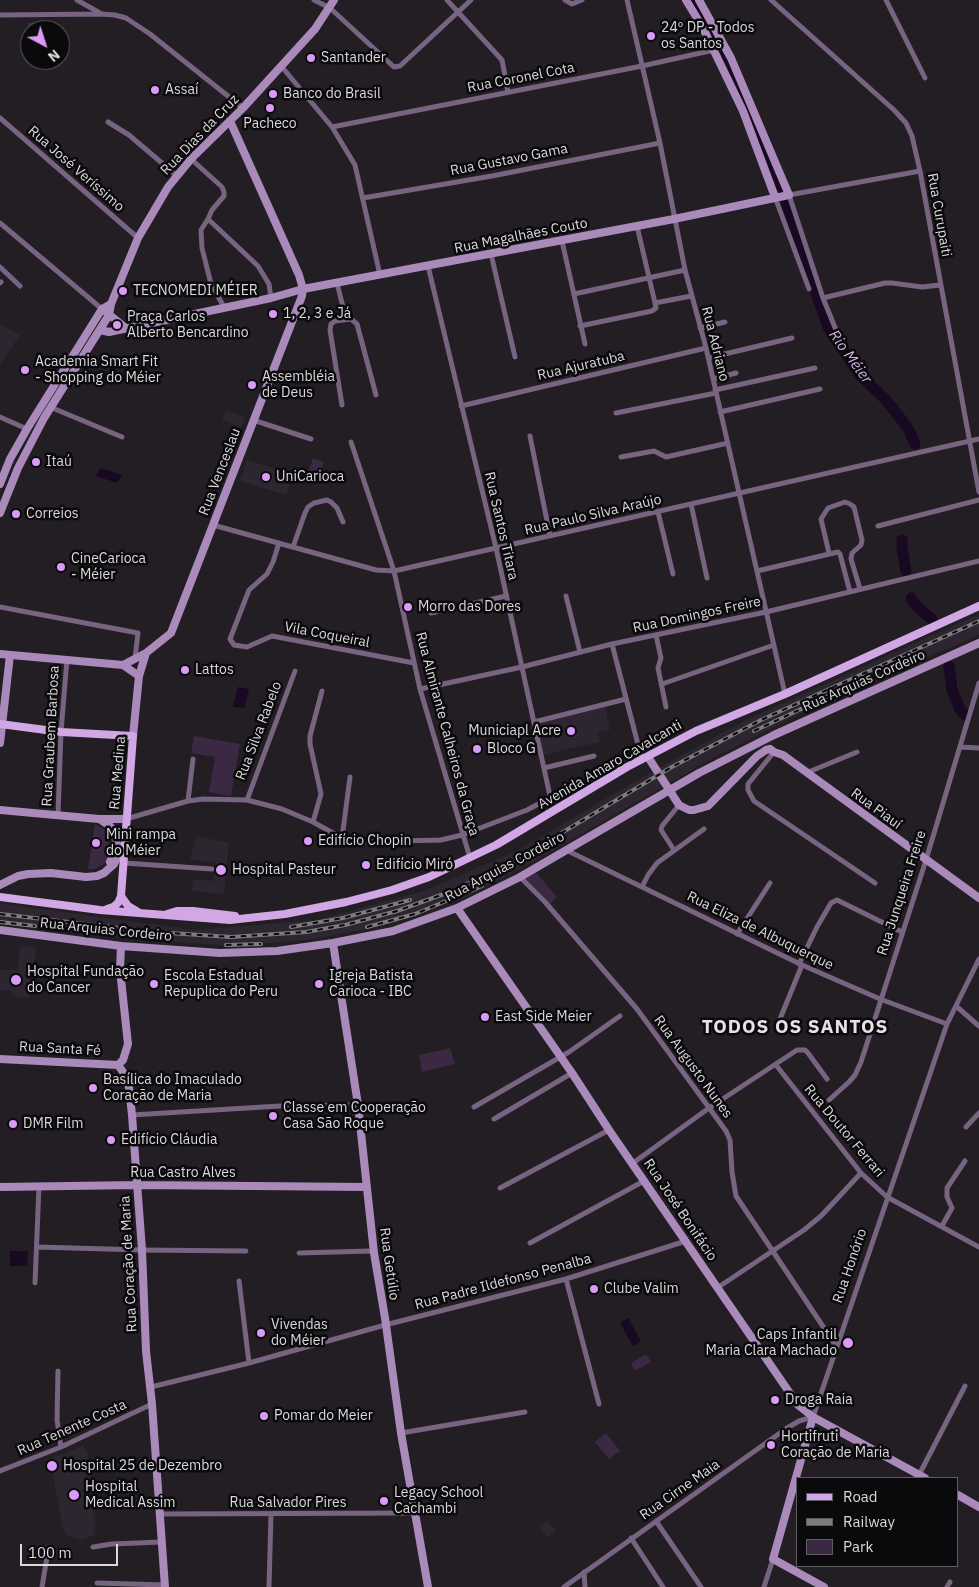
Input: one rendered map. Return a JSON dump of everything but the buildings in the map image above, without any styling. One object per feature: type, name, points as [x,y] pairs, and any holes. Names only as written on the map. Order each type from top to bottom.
[{"type":"main road","name":"Avenida Amaro Cavalcanti","points":[[0,896],[100,910],[230,920],[285,914],[346,902],[383,892],[430,877],[470,859],[645,758],[726,717],[785,694],[979,606]]},
{"type":"main road","points":[[1,724],[61,732],[133,736]]},
{"type":"main road","name":"Rua Medina","points":[[121,896],[133,736]]},
{"type":"main road","points":[[100,910],[113,907],[118,903],[121,896]]},
{"type":"main road","points":[[121,896],[128,906],[142,914]]},
{"type":"main road","name":"Avenida Amaro Cavalcanti","points":[[166,914],[177,911],[247,918]]},
{"type":"main road","points":[[182,917],[211,913]]},
{"type":"street","points":[[77,0],[102,14]]},
{"type":"street","points":[[314,0],[332,4],[394,67],[400,66],[471,0]]},
{"type":"street","points":[[447,0],[502,60],[508,92]]},
{"type":"street","points":[[565,0],[572,4],[582,0]]},
{"type":"street","name":"Rua Adriano","points":[[627,0],[660,143],[685,270],[706,348],[785,694]]},
{"type":"street","points":[[686,0],[714,50],[782,196],[809,289]]},
{"type":"street","points":[[699,0],[731,58],[782,196],[838,335]]},
{"type":"street","name":"Rua Curupaiti","points":[[772,0],[894,110],[906,123],[912,136],[979,492]]},
{"type":"street","points":[[886,0],[925,78]]},
{"type":"street","name":"Rua Dias da Cruz","points":[[0,513],[23,458],[50,407],[109,315],[110,304],[138,238],[152,211],[176,175],[282,67],[315,29],[332,4]]},
{"type":"street","points":[[0,15],[102,14],[121,17],[138,24],[243,108]]},
{"type":"street","name":"Rua Coronel Cota","points":[[332,127],[714,50]]},
{"type":"street","points":[[282,67],[332,127],[355,165],[380,275]]},
{"type":"street","name":"Rua José Veríssimo","points":[[0,118],[138,238]]},
{"type":"street","points":[[230,121],[299,275],[303,289]]},
{"type":"street","points":[[108,122],[129,135],[176,175]]},
{"type":"street","name":"Rua Gustavo Gama","points":[[362,198],[492,176],[660,143]]},
{"type":"street","points":[[191,159],[222,187],[224,192],[224,196],[201,230],[202,248],[211,284],[224,307]]},
{"type":"street","name":"Rua Magalhães Couto","points":[[100,330],[109,332],[127,329],[271,298],[303,289],[920,171]]},
{"type":"street","points":[[208,219],[258,266],[269,284],[271,298]]},
{"type":"street","points":[[0,223],[127,329]]},
{"type":"street","points":[[580,326],[652,311],[656,308],[637,226]]},
{"type":"street","points":[[562,240],[585,344]]},
{"type":"street","points":[[491,254],[515,357]]},
{"type":"street","name":"Rua Santos Titara","points":[[428,266],[496,548],[550,791]]},
{"type":"street","points":[[0,267],[20,286]]},
{"type":"street","points":[[574,294],[685,270]]},
{"type":"street","points":[[823,298],[892,282],[922,287],[940,285]]},
{"type":"street","points":[[337,283],[346,319]]},
{"type":"street","name":"Rua Venceslau","points":[[123,665],[146,653],[171,633],[303,289]]},
{"type":"street","points":[[655,303],[691,296]]},
{"type":"street","points":[[0,484],[10,459],[27,429],[102,309],[110,304]]},
{"type":"street","points":[[342,405],[330,330],[335,321],[346,319],[354,321],[358,327],[376,395]]},
{"type":"street","points":[[700,328],[725,322]]},
{"type":"street","points":[[708,358],[792,338]]},
{"type":"street","name":"Rua Ajuratuba","points":[[461,406],[706,348]]},
{"type":"street","points":[[616,413],[716,392],[815,368]]},
{"type":"street","points":[[713,379],[736,373]]},
{"type":"street","points":[[720,412],[820,388]]},
{"type":"street","points":[[50,407],[122,437]]},
{"type":"street","points":[[0,417],[27,429]]},
{"type":"street","points":[[253,420],[310,439]]},
{"type":"street","points":[[530,436],[550,536]]},
{"type":"street","name":"Rua Paulo Silva Araújo","points":[[213,525],[376,570],[394,571],[979,439]]},
{"type":"street","name":"Rua Almirante Calheiros da Graça","points":[[351,442],[394,571],[420,689],[470,859]]},
{"type":"street","points":[[621,457],[654,451],[666,457],[728,443]]},
{"type":"street","points":[[293,547],[305,513],[308,507],[314,503],[327,500],[331,502],[337,508],[343,522]]},
{"type":"street","points":[[878,526],[979,500]]},
{"type":"street","points":[[830,554],[821,519],[828,508],[845,502],[854,507],[862,540],[861,545],[852,553],[851,559],[860,589]]},
{"type":"street","points":[[691,504],[707,578]]},
{"type":"street","points":[[658,512],[673,574]]},
{"type":"street","name":"Vila Coqueiral","points":[[279,543],[267,574],[250,590],[230,639],[234,645],[247,647],[267,637],[277,636],[414,663]]},
{"type":"street","points":[[757,571],[838,552],[850,592]]},
{"type":"street","name":"Rua Domingos Freire","points":[[420,689],[522,667],[612,644],[766,612],[979,561]]},
{"type":"street","points":[[431,613],[506,596]]},
{"type":"street","points":[[566,596],[580,652]]},
{"type":"street","points":[[0,607],[138,633],[135,658]]},
{"type":"street","points":[[656,635],[661,658],[658,668],[666,707]]},
{"type":"street","name":"Rua Arquias Cordeiro","points":[[0,930],[121,946],[220,953],[277,951],[333,943],[393,931],[457,908],[520,877],[731,756],[774,734],[979,643]]},
{"type":"street","points":[[612,644],[626,699],[645,758],[654,767],[676,802],[689,810],[699,810],[708,806],[757,756],[766,750],[772,751]]},
{"type":"street","points":[[662,684],[774,645]]},
{"type":"street","name":"Rua Medina","points":[[133,736],[139,676],[146,653]]},
{"type":"street","points":[[0,654],[123,665],[139,676]]},
{"type":"street","points":[[0,743],[10,655]]},
{"type":"street","name":"Rua Graubem Barbosa","points":[[58,815],[61,732],[67,659]]},
{"type":"street","name":"Rua Silva Rabelo","points":[[247,800],[295,671]]},
{"type":"street","name":"Rua Junqueira Freire","points":[[829,1100],[855,1075],[861,1062],[926,860],[979,683]]},
{"type":"street","points":[[313,822],[321,794],[310,736],[322,691]]},
{"type":"street","points":[[534,722],[626,699]]},
{"type":"street","points":[[772,751],[770,744],[774,734]]},
{"type":"street","points":[[960,747],[979,748]]},
{"type":"street","points":[[731,756],[751,750],[757,756]]},
{"type":"street","points":[[772,751],[748,784],[748,790],[754,801],[875,883]]},
{"type":"street","name":"Rua Piauí","points":[[772,751],[783,755],[979,898]]},
{"type":"street","points":[[806,773],[857,752]]},
{"type":"street","points":[[544,768],[594,756]]},
{"type":"street","points":[[188,801],[193,759]]},
{"type":"street","points":[[342,838],[350,777]]},
{"type":"street","name":"Rua Silva Rabelo","points":[[0,810],[99,820],[126,819],[188,801],[212,798],[247,800],[282,809],[313,822],[342,838],[358,842],[441,840],[462,835],[540,804],[550,796],[550,791]]},
{"type":"street","points":[[674,850],[661,830],[676,802]]},
{"type":"street","points":[[99,820],[111,827],[117,841],[115,852],[106,871]]},
{"type":"street","points":[[642,887],[657,863],[704,829]]},
{"type":"street","points":[[0,885],[18,876],[28,874],[51,873],[86,877],[97,876],[106,871],[119,857],[125,840]]},
{"type":"street","name":"Rua Eliza de Albuquerque","points":[[566,850],[800,964],[880,999],[947,1024]]},
{"type":"street","points":[[124,863],[212,869]]},
{"type":"street","name":"Rua Augusto Nunes","points":[[520,877],[545,902],[621,990],[710,1108],[728,1135],[736,1196],[836,1346]]},
{"type":"street","points":[[737,934],[770,883]]},
{"type":"street","points":[[780,1019],[800,964],[817,927],[831,903],[837,900],[902,932]]},
{"type":"street","name":"Rua José Bonifácio","points":[[457,908],[572,1073],[788,1392],[803,1410],[813,1418],[922,1476]]},
{"type":"street","name":"Rua Getúlio","points":[[333,943],[358,1105],[374,1253],[401,1433],[428,1587]]},
{"type":"street","points":[[118,1065],[123,1060],[128,1044],[120,970],[121,946]]},
{"type":"street","name":"Rua Honório","points":[[796,1477],[836,1346],[947,1024],[979,959]]},
{"type":"street","points":[[956,1006],[979,1026]]},
{"type":"street","points":[[474,1107],[561,1057],[620,1016]]},
{"type":"street","points":[[633,1163],[793,1052],[801,1049],[808,1053],[827,1078]]},
{"type":"street","name":"Rua Santa Fé","points":[[0,1059],[118,1065]]},
{"type":"street","name":"Rua Coração de Maria","points":[[118,1065],[124,1072],[129,1087],[132,1115],[142,1250],[146,1351],[152,1404],[165,1586]]},
{"type":"street","name":"Rua Doutor Ferrari","points":[[776,1065],[861,1173],[887,1197],[979,1247]]},
{"type":"street","points":[[494,1119],[572,1073]]},
{"type":"street","points":[[132,1115],[254,1107],[358,1105]]},
{"type":"street","points":[[966,1127],[979,1113]]},
{"type":"street","points":[[500,1188],[609,1130]]},
{"type":"street","points":[[942,1226],[952,1208],[947,1197],[948,1188],[965,1161]]},
{"type":"street","points":[[717,1288],[774,1251],[821,1216],[861,1173]]},
{"type":"street","points":[[530,1243],[644,1181]]},
{"type":"street","name":"Rua Castro Alves","points":[[0,1187],[137,1185],[367,1187]]},
{"type":"street","points":[[35,1282],[39,1186]]},
{"type":"street","name":"Rua Padre Ildefonso Penalba","points":[[150,1387],[250,1363],[566,1279],[686,1241]]},
{"type":"street","points":[[37,1247],[246,1251]]},
{"type":"street","points":[[299,1253],[374,1253]]},
{"type":"street","points":[[566,1279],[599,1404]]},
{"type":"street","points":[[239,1281],[250,1363]]},
{"type":"street","points":[[58,1371],[58,1420],[61,1447]]},
{"type":"street","points":[[922,1476],[965,1386]]},
{"type":"street","name":"Rua Tenente Costa","points":[[0,1471],[61,1447],[152,1404]]},
{"type":"street","points":[[401,1433],[525,1412]]},
{"type":"street","name":"Rua Cirne Maia","points":[[564,1587],[793,1424],[813,1418]]},
{"type":"street","name":"Rua Honório","points":[[764,1587],[796,1478]]},
{"type":"street","points":[[959,1496],[978,1504]]},
{"type":"street","name":"Rua Salvador Pires","points":[[160,1514],[415,1513]]},
{"type":"street","points":[[269,1587],[271,1514]]},
{"type":"street","points":[[656,1520],[701,1587]]},
{"type":"street","points":[[631,1538],[663,1587]]},
{"type":"street","points":[[93,1547],[112,1544],[162,1542]]},
{"type":"street","points":[[42,1587],[48,1551]]},
{"type":"street","points":[[773,1559],[824,1587]]},
{"type":"street","points":[[584,1572],[586,1587]]},
{"type":"street","points":[[97,1583],[165,1586]]},
{"type":"shaded area","points":[[0,324],[20,335],[0,364]]},
{"type":"shaded area","points":[[226,410],[245,417],[241,427],[222,420]]},
{"type":"shaded area","name":"UniCarioca","points":[[247,460],[293,474],[286,495],[240,481]]},
{"type":"shaded area","points":[[100,468],[122,475],[117,483],[96,476]]},
{"type":"shaded area","points":[[979,614],[979,635],[809,709],[711,759],[533,862],[468,896],[390,924],[315,939],[230,946],[117,937],[0,924],[0,903],[193,930],[317,920],[427,890],[516,851],[660,767],[748,719]]},
{"type":"shaded area","points":[[238,687],[249,689],[244,708],[233,707]]},
{"type":"shaded area","name":"Municiapl Acre","points":[[605,707],[610,730],[598,732],[600,742],[543,755],[536,724]]},
{"type":"shaded area","name":"Hospital Pasteur","points":[[196,836],[229,843],[224,894],[192,891],[193,879],[213,881],[216,862],[190,860]]},
{"type":"shaded area","name":"Hospital Fundação do Cancer","points":[[21,945],[36,947],[29,998],[16,997],[9,990],[0,991],[0,970],[17,970]]},
{"type":"shaded area","points":[[10,1251],[28,1251],[27,1266],[10,1266]]},
{"type":"shaded area","points":[[628,1318],[641,1341],[633,1346],[620,1323]]},
{"type":"shaded area","name":"Hospital Medical Assim","points":[[83,1446],[87,1452],[92,1476],[88,1486],[96,1524],[94,1535],[81,1540],[68,1536],[63,1529],[52,1469],[53,1458]]},
{"type":"shaded area","points":[[547,1520],[556,1531],[548,1538],[539,1527]]},
{"type":"green space","points":[[313,458],[324,462],[318,480],[307,476]]},
{"type":"green space","points":[[194,736],[240,744],[231,796],[209,792],[215,757],[191,753]]},
{"type":"green space","points":[[95,824],[109,832],[113,837],[114,844],[112,854],[107,862],[95,869],[88,869]]},
{"type":"green space","points":[[534,870],[557,897],[549,905],[523,877]]},
{"type":"green space","points":[[450,1048],[455,1064],[422,1072],[419,1055]]},
{"type":"green space","points":[[646,1354],[651,1362],[635,1371],[631,1363]]},
{"type":"green space","points":[[606,1433],[620,1451],[609,1459],[595,1442]]},
{"type":"waterway","name":"Rio Méier","points":[[693,0],[720,48],[751,117],[779,190]]},
{"type":"waterway","name":"Rio Méier","points":[[784,203],[828,327],[860,375],[886,400],[898,415],[909,430],[915,444]]},
{"type":"waterway","name":"Rio Méier","points":[[902,540],[906,571]]},
{"type":"waterway","name":"Rio Méier","points":[[911,598],[917,607],[932,619]]},
{"type":"waterway","name":"Rio Méier","points":[[949,666],[952,690],[960,709],[965,715]]},
{"type":"railway","points":[[0,914],[154,932],[231,937],[306,932],[345,925],[397,911],[452,891],[513,862],[670,768],[761,720],[979,621]]},
{"type":"railway","points":[[754,731],[831,695]]},
{"type":"railway","points":[[367,927],[415,914],[482,886]]},
{"type":"railway","points":[[291,927],[343,918],[410,900]]},
{"type":"railway","points":[[0,922],[35,926]]},
{"type":"railway","points":[[226,945],[261,944]]},
{"type":"place","name":"24º DP - Todos os Santos","points":[[651,36]]},
{"type":"place","name":"Santander","points":[[311,58]]},
{"type":"place","name":"Assaí","points":[[155,90]]},
{"type":"place","name":"Banco do Brasil","points":[[273,94]]},
{"type":"place","name":"Pacheco","points":[[270,108]]},
{"type":"place","name":"TECNOMEDI MÉIER","points":[[123,291]]},
{"type":"place","name":"1, 2, 3 e Já","points":[[273,314]]},
{"type":"place","name":"Praça Carlos Alberto Bencardino","points":[[117,325]]},
{"type":"place","name":"Academia Smart Fit - Shopping do Méier","points":[[25,370]]},
{"type":"place","name":"Assembléia de Deus","points":[[252,385]]},
{"type":"place","name":"Itaú","points":[[36,462]]},
{"type":"place","name":"UniCarioca","points":[[266,477]]},
{"type":"place","name":"Correios","points":[[16,514]]},
{"type":"place","name":"CineCarioca - Méier","points":[[61,567]]},
{"type":"place","name":"Morro das Dores","points":[[408,607]]},
{"type":"place","name":"Lattos","points":[[185,670]]},
{"type":"place","name":"Municiapl Acre","points":[[571,731]]},
{"type":"place","name":"Bloco G","points":[[477,749]]},
{"type":"place","name":"Edifício Chopin","points":[[308,841]]},
{"type":"place","name":"Mini rampa do Méier","points":[[96,843]]},
{"type":"place","name":"Edifício Miró","points":[[366,865]]},
{"type":"place","name":"Hospital Pasteur","points":[[221,870]]},
{"type":"place","name":"Hospital Fundação do Cancer","points":[[16,980]]},
{"type":"place","name":"Escola Estadual Repuplica do Peru","points":[[154,984]]},
{"type":"place","name":"Igreja Batista Carioca - IBC","points":[[319,984]]},
{"type":"place","name":"East Side Meier","points":[[485,1017]]},
{"type":"place","name":"Basílica do Imaculado Coração de Maria","points":[[93,1088]]},
{"type":"place","name":"Classe em Cooperação Casa São Roque","points":[[273,1116]]},
{"type":"place","name":"DMR Film","points":[[13,1124]]},
{"type":"place","name":"Edifício Cláudia","points":[[111,1140]]},
{"type":"place","name":"Clube Valim","points":[[594,1289]]},
{"type":"place","name":"Vivendas do Méier","points":[[261,1333]]},
{"type":"place","name":"Caps Infantil Maria Clara Machado","points":[[848,1343]]},
{"type":"place","name":"Droga Raia","points":[[775,1400]]},
{"type":"place","name":"Pomar do Meier","points":[[264,1416]]},
{"type":"place","name":"Hortifruti Coração de Maria","points":[[771,1445]]},
{"type":"place","name":"Hospital 25 de Dezembro","points":[[52,1466]]},
{"type":"place","name":"Hospital Medical Assim","points":[[74,1495]]},
{"type":"place","name":"Legacy School Cachambi","points":[[384,1501]]},
{"type":"district","name":"TODOS OS SANTOS","points":[[795,1028]]}]
